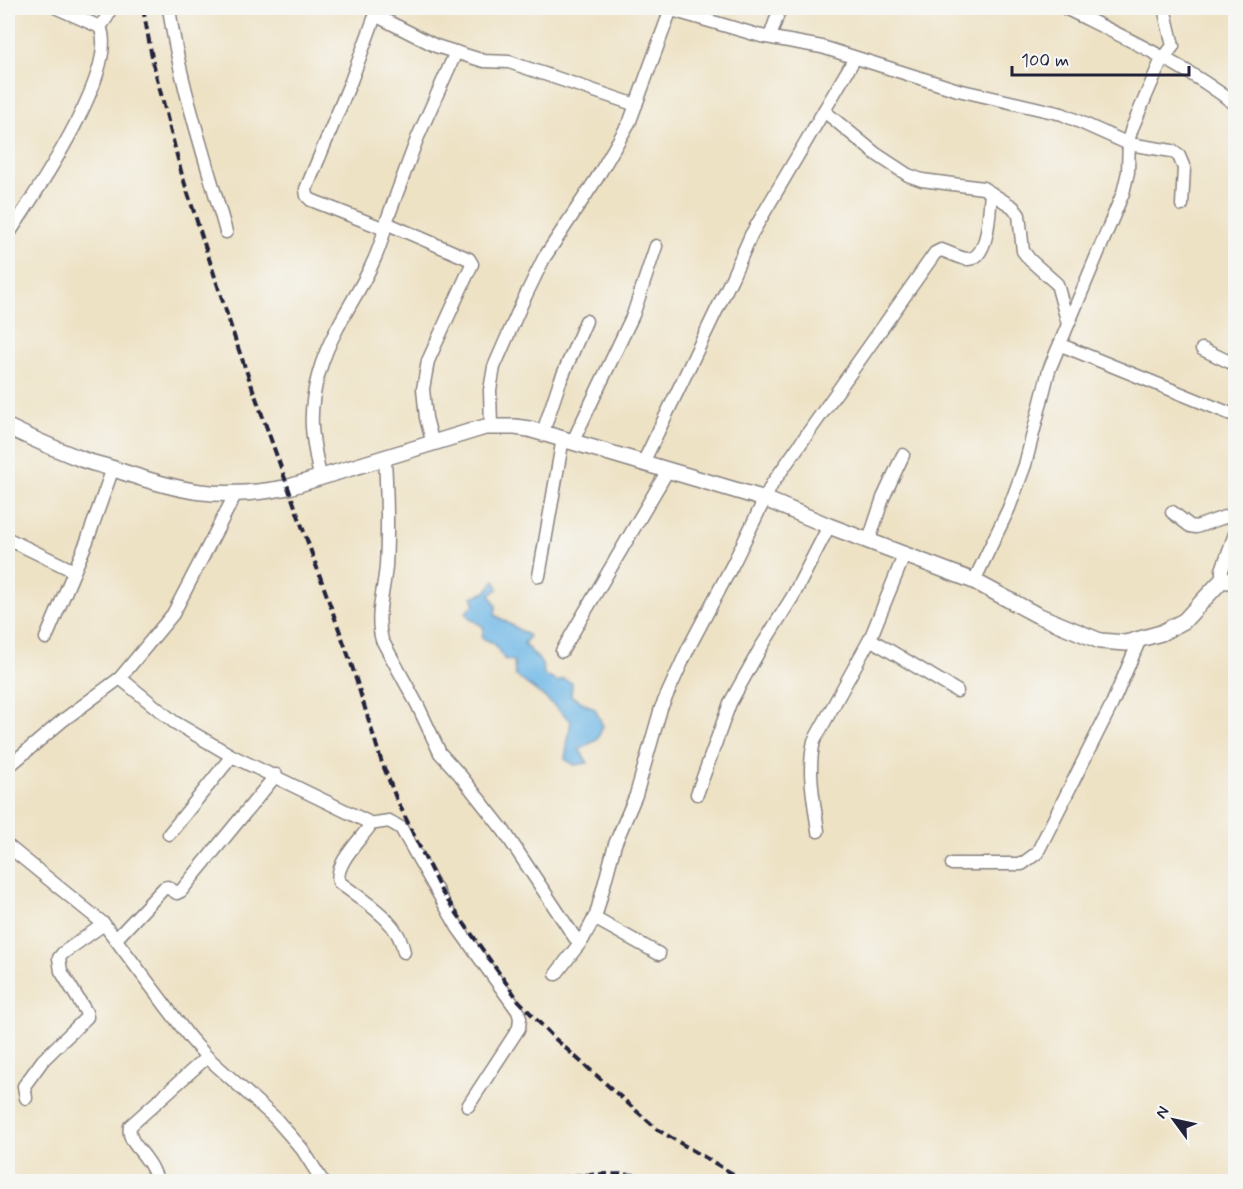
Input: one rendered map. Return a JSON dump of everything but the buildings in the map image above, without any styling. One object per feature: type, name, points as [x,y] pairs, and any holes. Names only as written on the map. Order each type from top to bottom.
[{"type":"street","points":[[57,8],[100,27]]},
{"type":"street","points":[[100,27],[110,8]]},
{"type":"street","points":[[169,8],[172,32],[192,111],[226,232]]},
{"type":"street","points":[[491,426],[490,390],[494,367],[522,303],[551,246],[597,178],[630,121],[668,8],[770,37],[822,48],[958,90],[1062,114],[1129,144],[1172,151],[1179,156],[1184,168],[1182,205]]},
{"type":"street","points":[[770,37],[780,8]]},
{"type":"street","points":[[1065,8],[1162,58],[1236,105]]},
{"type":"street","points":[[974,581],[1009,508],[1025,465],[1044,387],[1123,194],[1128,172],[1131,128],[1162,58],[1170,52],[1173,46],[1164,8]]},
{"type":"street","points":[[433,444],[423,389],[428,361],[472,264],[470,259],[385,226],[314,202],[306,194],[376,11],[426,43],[483,61],[509,62],[636,105]]},
{"type":"street","points":[[8,235],[37,191],[80,116],[102,55],[100,27]]},
{"type":"street","points":[[320,477],[312,428],[312,409],[326,350],[365,281],[384,235],[385,226],[417,139],[456,52]]},
{"type":"street","points":[[643,464],[751,235],[855,58]]},
{"type":"street","points":[[824,111],[876,154],[908,175],[922,180],[974,186],[1014,207],[1019,215],[1023,251],[1057,284],[1069,324]]},
{"type":"street","points":[[556,974],[583,939],[594,918],[615,844],[642,778],[661,708],[688,649],[765,499],[785,464],[935,253],[941,250],[967,259],[980,253],[988,228],[991,193]]},
{"type":"street","points":[[539,576],[568,440],[633,315],[656,246]]},
{"type":"street","points":[[543,432],[559,384],[586,321]]},
{"type":"street","points":[[1061,345],[1236,416]]},
{"type":"street","points":[[1202,349],[1236,365]]},
{"type":"street","points":[[8,427],[81,459],[146,481],[182,490],[234,495],[289,487],[491,426],[543,432],[765,499],[974,581],[1037,615],[1100,641],[1126,643],[1161,633],[1184,621],[1229,581],[1222,570],[1236,531]]},
{"type":"street","points":[[869,540],[883,498],[903,455]]},
{"type":"street","points":[[385,459],[386,546],[379,614],[382,640],[418,706],[440,753],[504,831],[575,938],[583,939]]},
{"type":"street","points":[[46,638],[113,468]]},
{"type":"street","points":[[562,651],[668,470]]},
{"type":"street","points":[[8,767],[62,721],[120,678],[173,614],[234,495]]},
{"type":"street","points":[[1172,512],[1190,526],[1196,527],[1236,513]]},
{"type":"street","points":[[697,794],[730,703],[793,596],[829,526]]},
{"type":"street","points":[[8,539],[74,571]]},
{"type":"street","points":[[818,831],[810,773],[810,758],[814,741],[870,639],[904,553]]},
{"type":"street","points":[[870,639],[957,691]]},
{"type":"street","points":[[952,864],[1022,864],[1037,853],[1112,704],[1140,639]]},
{"type":"street","points":[[120,678],[174,722],[232,756],[366,820],[369,824]]},
{"type":"street","points":[[169,834],[232,756]]},
{"type":"street","points":[[116,939],[164,888],[167,887],[177,893],[181,891],[276,776]]},
{"type":"street","points":[[404,952],[402,940],[392,924],[339,882],[342,864],[369,824],[389,821],[401,828],[458,928],[518,1011],[519,1028],[468,1106]]},
{"type":"street","points":[[8,846],[104,924],[207,1057],[275,1118],[302,1149],[323,1182]]},
{"type":"street","points":[[594,918],[660,954]]},
{"type":"street","points":[[26,1098],[24,1086],[38,1066],[87,1017],[61,971],[59,958],[104,924]]},
{"type":"street","points":[[159,1182],[148,1161],[131,1139],[130,1126],[207,1057]]},
{"type":"water","points":[[495,580],[498,589],[490,595],[496,606],[495,615],[529,636],[524,644],[540,662],[544,675],[558,682],[563,679],[572,683],[571,696],[595,709],[603,726],[597,740],[579,749],[588,763],[574,765],[565,759],[571,721],[515,675],[514,661],[504,659],[494,643],[482,638],[484,627],[465,613],[475,604],[472,597],[486,592]]},
{"type":"railway","points":[[143,8],[153,63],[182,175],[236,342],[351,663],[381,760],[396,798],[441,891],[519,1001],[552,1036],[658,1130],[747,1182]]},
{"type":"railway","points":[[532,1182],[569,1176],[607,1174],[645,1176],[682,1182]]}]
